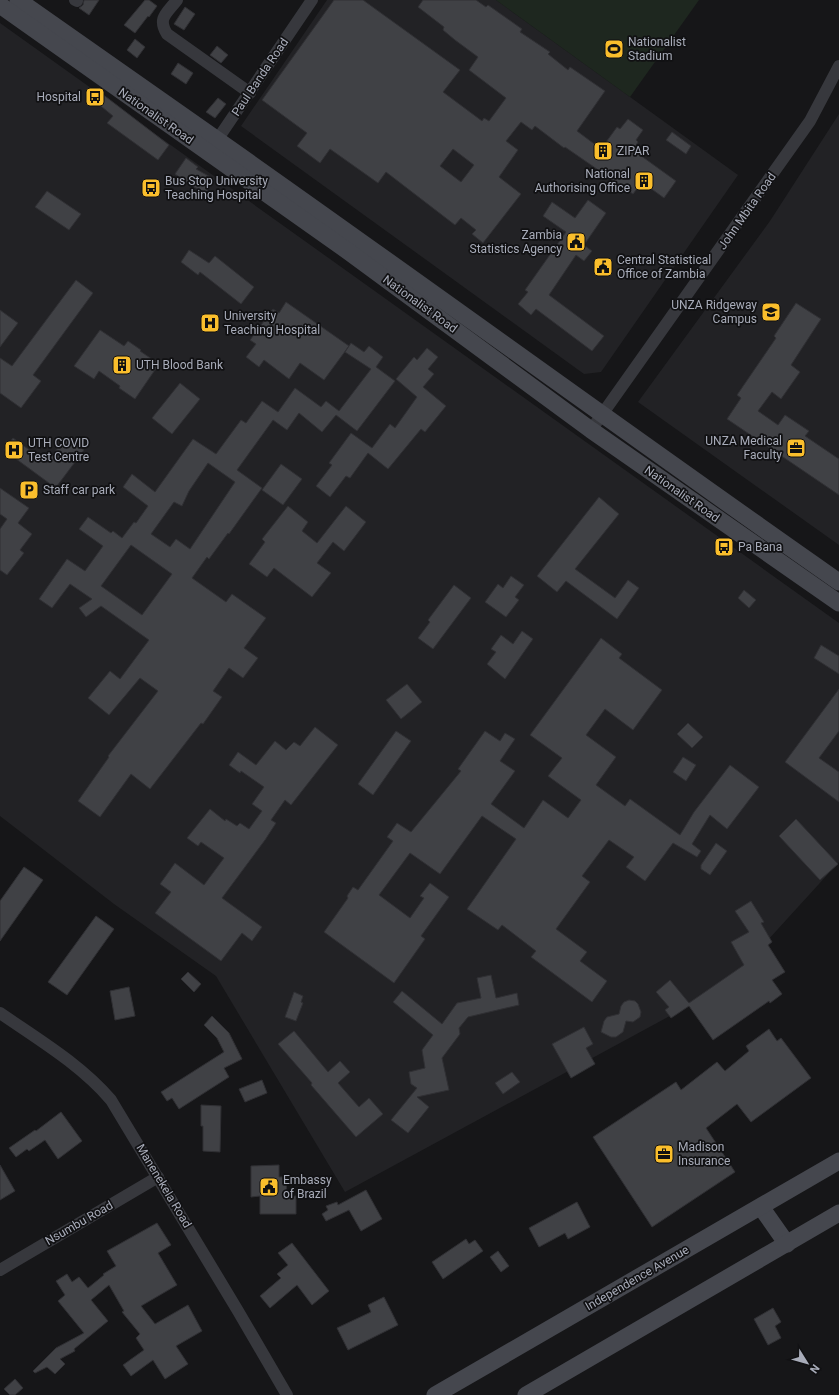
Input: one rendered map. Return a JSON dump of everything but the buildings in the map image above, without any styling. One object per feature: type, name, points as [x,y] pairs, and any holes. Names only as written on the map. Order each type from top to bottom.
[{"type":"main road","name":"Nationalist Road","points":[[18,0],[123,75],[355,256],[592,430],[839,603]]},
{"type":"main road","name":"Nationalist Road","points":[[0,5],[213,146],[602,414],[839,582]]},
{"type":"main road","name":"Independence Avenue","points":[[435,1395],[839,1161]]},
{"type":"main road","points":[[761,1207],[787,1244]]},
{"type":"main road","points":[[526,1395],[787,1244],[839,1212]]},
{"type":"street","points":[[177,0],[163,19],[162,26],[168,34],[250,93]]},
{"type":"street","name":"Paul Banda Road","points":[[213,146],[312,0]]},
{"type":"street","name":"John Mbita Road","points":[[592,430],[810,121],[839,66]]},
{"type":"street","name":"Manenekela Road","points":[[0,1013],[82,1070],[98,1084],[112,1100],[287,1395]]},
{"type":"street","name":"Nsumbu Road","points":[[0,1270],[158,1177]]},
{"type":"shaded area","points":[[327,0],[496,0],[738,175],[601,372],[584,374],[241,126]]},
{"type":"shaded area","name":"Nationalist Stadium","points":[[496,0],[699,0],[630,97]]},
{"type":"shaded area","name":"University Teaching Hospital","points":[[0,23],[839,623],[839,862],[727,985],[345,1192],[216,976],[114,904],[0,816]]},
{"type":"shaded area","name":"UNZA Ridgeway Campus","points":[[839,114],[839,545],[638,402],[770,221]]},
{"type":"place","name":"Nationalist Stadium","points":[[614,49]]},
{"type":"place","name":"Hospital","points":[[95,97]]},
{"type":"place","name":"ZIPAR","points":[[603,151]]},
{"type":"place","name":"National Authorising Office","points":[[644,181]]},
{"type":"place","name":"Bus Stop University Teaching Hospital","points":[[151,188]]},
{"type":"place","name":"Zambia Statistics Agency","points":[[576,242]]},
{"type":"place","name":"Central Statistical Office of Zambia","points":[[603,267]]},
{"type":"place","name":"UNZA Ridgeway Campus","points":[[771,312]]},
{"type":"place","name":"University Teaching Hospital","points":[[210,323]]},
{"type":"place","name":"UTH Blood Bank","points":[[122,365]]},
{"type":"place","name":"UNZA Medical Faculty","points":[[796,448]]},
{"type":"place","name":"UTH COVID Test Centre","points":[[14,450]]},
{"type":"place","name":"Staff car park","points":[[29,490]]},
{"type":"place","name":"Pa Bana","points":[[724,547]]},
{"type":"place","name":"Madison Insurance","points":[[664,1154]]},
{"type":"place","name":"Embassy of Brazil","points":[[269,1187]]}]
